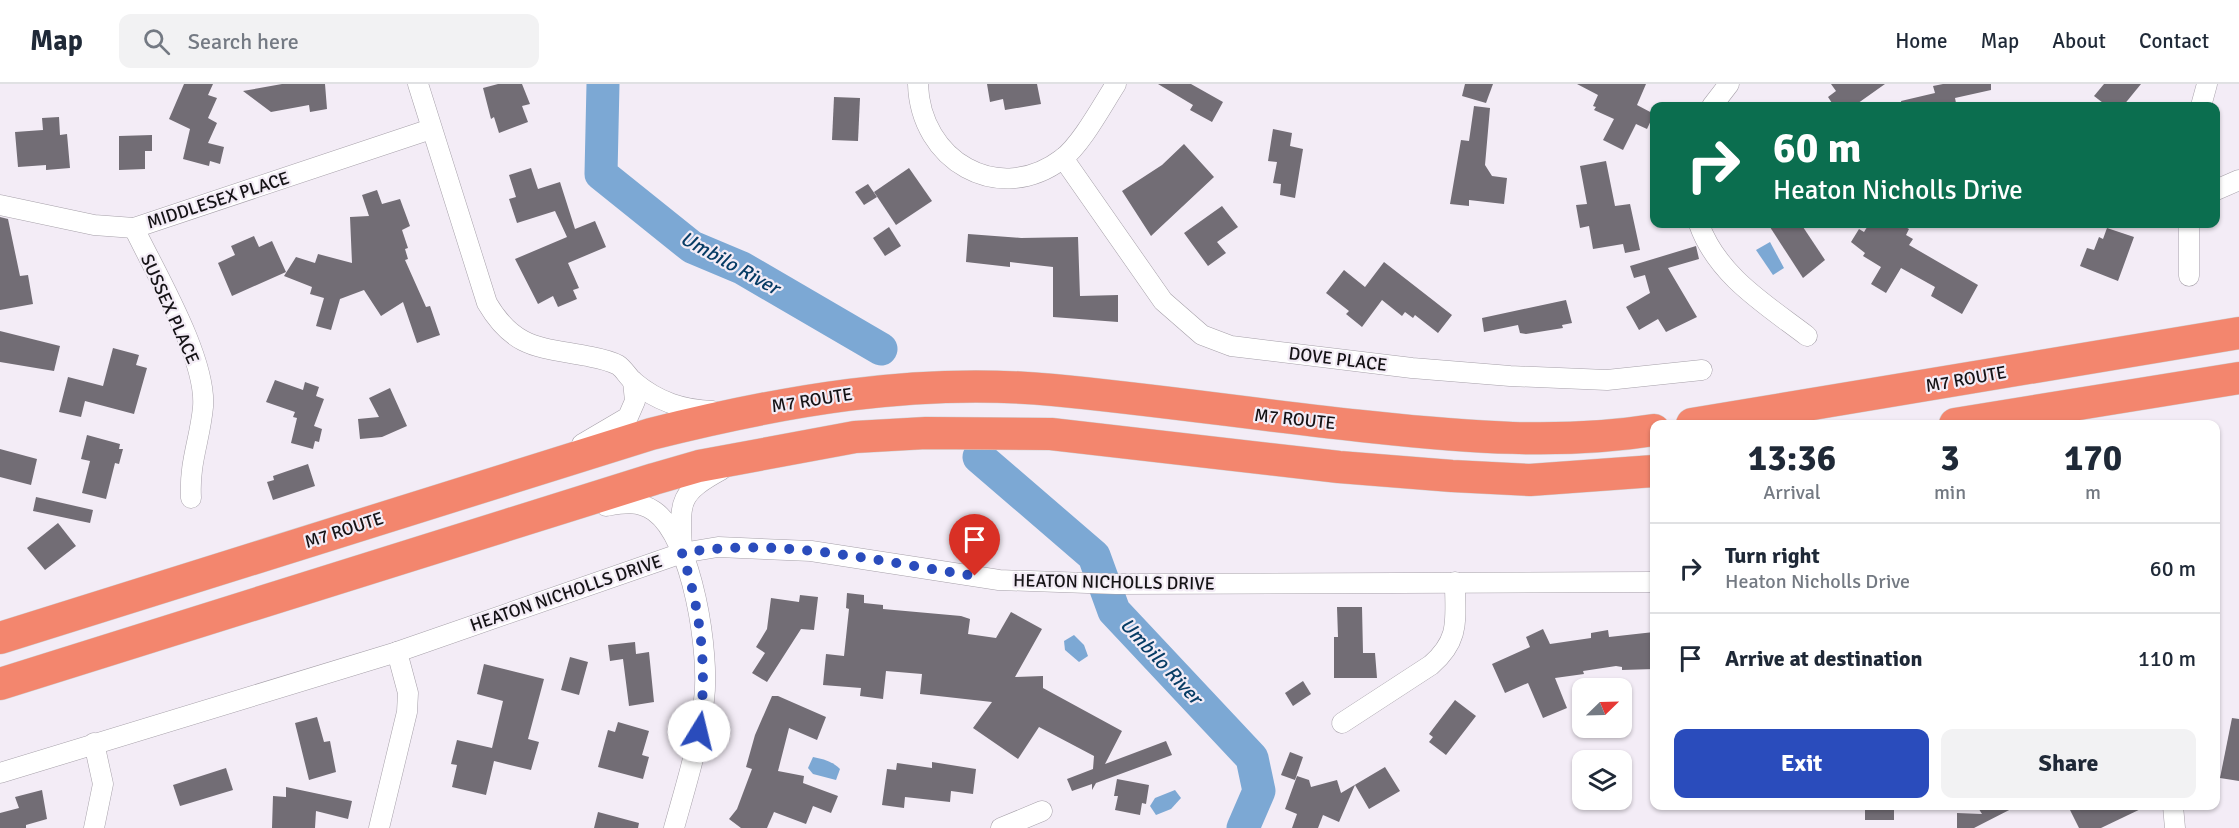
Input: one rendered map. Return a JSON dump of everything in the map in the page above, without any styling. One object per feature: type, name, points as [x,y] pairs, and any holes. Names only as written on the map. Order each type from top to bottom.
[{"type":"highway","name":"M7 ROUTE","points":[[1716,420],[2239,333]]},
{"type":"highway","points":[[1980,420],[2239,378]]},
{"type":"highway","name":"M7 ROUTE","points":[[0,638],[651,434],[736,413],[804,400],[913,389],[1051,390],[1472,437],[1548,439],[1650,430]]},
{"type":"highway","points":[[0,684],[699,466],[855,437],[926,433],[1051,434],[1340,467],[1530,480],[1650,471]]},
{"type":"street","points":[[418,84],[487,303],[497,321],[511,336],[533,346],[600,359],[619,366],[633,381],[674,406],[736,413]]},
{"type":"street","points":[[918,84],[918,96],[929,130],[946,155],[970,169],[1004,180],[1026,176],[1063,158],[1094,118],[1116,84]]},
{"type":"street","points":[[1715,102],[1729,84]]},
{"type":"street","points":[[2202,102],[2207,84]]},
{"type":"street","name":"MIDDLESEX PLACE","points":[[0,205],[94,225],[134,228],[431,129]]},
{"type":"street","name":"DOVE PLACE","points":[[1063,158],[1163,301],[1202,335],[1231,346],[1412,368],[1520,376],[1607,380],[1702,370]]},
{"type":"street","points":[[2220,188],[2239,180]]},
{"type":"street","name":"SUSSEX PLACE","points":[[134,228],[189,346],[198,373],[203,405],[190,471],[191,498]]},
{"type":"street","points":[[1701,228],[1706,243],[1724,268],[1807,336]]},
{"type":"street","points":[[2189,228],[2189,276]]},
{"type":"street","points":[[537,469],[628,417],[635,401],[633,381]]},
{"type":"street","points":[[682,553],[681,515],[687,494],[694,485],[749,456]]},
{"type":"street","points":[[549,512],[629,502],[644,505],[664,520],[682,553],[699,613],[705,697],[697,749],[674,828]]},
{"type":"street","name":"HEATON NICHOLLS DRIVE","points":[[0,773],[397,652],[682,553],[718,547],[811,551],[999,580],[1116,584],[1650,582]]},
{"type":"street","points":[[1342,723],[1444,654],[1455,634],[1455,582]]},
{"type":"street","points":[[379,828],[407,712],[408,693],[397,652]]},
{"type":"street","points":[[94,743],[103,784],[94,828]]},
{"type":"street","points":[[2173,810],[2175,828]]},
{"type":"street","points":[[1001,828],[1042,811]]},
{"type":"water","points":[[1770,242],[1784,268],[1773,275],[1756,250]]},
{"type":"water","points":[[1074,635],[1084,645],[1088,656],[1079,662],[1065,650],[1064,641]]},
{"type":"water","points":[[813,757],[831,762],[840,769],[836,780],[813,774],[808,768]]},
{"type":"water","points":[[1175,790],[1181,798],[1171,809],[1156,815],[1150,806],[1155,798]]},
{"type":"building","points":[[184,84],[213,84],[208,95],[217,98],[208,118],[217,123],[208,143],[224,147],[220,164],[210,161],[209,166],[183,159],[190,129],[169,119]]},
{"type":"building","points":[[282,84],[325,84],[327,109],[310,112],[309,105],[271,112],[243,91]]},
{"type":"building","points":[[498,84],[522,84],[530,104],[522,106],[528,122],[499,133],[494,117],[491,119],[483,88]]},
{"type":"building","points":[[987,84],[1037,84],[1041,104],[1005,110],[1003,99],[990,102]]},
{"type":"building","points":[[1158,84],[1191,84],[1223,102],[1212,122],[1190,110],[1193,105]]},
{"type":"building","points":[[1465,84],[1493,84],[1486,103],[1462,96]]},
{"type":"building","points":[[1577,84],[1646,84],[1637,105],[1650,112],[1650,123],[1647,129],[1636,124],[1623,150],[1603,140],[1614,119],[1594,110],[1596,107],[1593,106],[1598,95]]},
{"type":"building","points":[[1831,84],[1885,84],[1860,102],[1831,102],[1828,97],[1836,91]]},
{"type":"building","points":[[1991,84],[1991,90],[1955,98],[1956,102],[1901,102],[1935,93],[1933,86]]},
{"type":"building","points":[[2104,84],[2141,84],[2126,102],[2102,102],[2094,96]]},
{"type":"building","points":[[834,97],[860,98],[858,141],[832,140]]},
{"type":"building","points":[[1474,106],[1490,108],[1485,165],[1492,176],[1507,178],[1504,204],[1469,200],[1469,206],[1450,204],[1461,140],[1469,141]]},
{"type":"building","points":[[59,117],[60,135],[67,134],[70,168],[46,170],[46,165],[18,167],[15,132],[43,130],[42,118]]},
{"type":"building","points":[[1273,129],[1292,133],[1290,146],[1303,149],[1295,198],[1280,195],[1281,184],[1273,183],[1277,162],[1268,161]]},
{"type":"building","points":[[152,135],[152,151],[145,151],[145,169],[119,170],[119,136]]},
{"type":"building","points":[[1184,144],[1214,177],[1151,236],[1122,191],[1162,165]]},
{"type":"building","points":[[1606,161],[1615,206],[1630,204],[1640,250],[1625,253],[1623,244],[1593,249],[1589,226],[1580,228],[1576,205],[1587,204],[1580,166]]},
{"type":"building","points":[[531,168],[538,189],[560,182],[575,229],[595,221],[606,247],[568,263],[579,288],[573,290],[577,299],[558,307],[553,296],[538,304],[515,259],[567,237],[555,211],[517,223],[509,199],[516,197],[509,175]]},
{"type":"building","points":[[909,168],[932,201],[896,225],[874,192]]},
{"type":"building","points":[[868,184],[877,197],[864,205],[855,192]]},
{"type":"building","points":[[377,190],[382,204],[400,199],[410,226],[402,230],[408,248],[405,249],[408,259],[405,260],[426,307],[430,306],[440,335],[417,343],[403,302],[381,316],[364,290],[340,299],[331,330],[316,326],[324,298],[310,294],[312,287],[284,276],[296,257],[315,263],[318,254],[352,263],[350,217],[369,216],[362,195]]},
{"type":"building","points":[[1222,206],[1238,227],[1217,242],[1226,253],[1208,266],[1184,233]]},
{"type":"building","points":[[0,217],[8,219],[20,276],[28,275],[33,304],[0,310]]},
{"type":"building","points":[[889,227],[901,246],[885,256],[873,238]]},
{"type":"building","points":[[1771,228],[1804,228],[1825,260],[1803,278]]},
{"type":"building","points":[[1866,228],[1907,228],[1909,229],[1906,235],[1913,239],[1909,245],[1978,285],[1962,314],[1931,296],[1935,287],[1901,268],[1886,293],[1871,284],[1881,267],[1863,256],[1865,253],[1851,242],[1859,229],[1864,232]]},
{"type":"building","points":[[2107,228],[2134,237],[2118,281],[2080,266],[2087,248],[2094,250],[2099,237],[2103,239]]},
{"type":"building","points":[[968,234],[1021,238],[1078,237],[1080,296],[1118,295],[1118,322],[1053,317],[1053,267],[1010,262],[1010,267],[966,262]]},
{"type":"building","points":[[254,236],[259,247],[272,241],[286,272],[232,296],[218,263],[235,255],[231,246]]},
{"type":"building","points":[[1696,246],[1699,259],[1668,268],[1697,317],[1666,332],[1658,319],[1639,330],[1626,307],[1650,293],[1645,275],[1634,278],[1630,266]]},
{"type":"building","points":[[1384,262],[1452,315],[1438,333],[1415,315],[1413,318],[1405,312],[1402,316],[1382,300],[1362,327],[1346,314],[1349,311],[1326,293],[1344,270],[1365,287]]},
{"type":"building","points":[[1566,300],[1572,323],[1562,325],[1563,328],[1526,334],[1520,333],[1518,325],[1484,332],[1482,318]]},
{"type":"building","points":[[0,331],[60,346],[54,371],[0,362]]},
{"type":"building","points":[[113,348],[139,355],[136,365],[147,368],[134,414],[85,401],[81,417],[59,412],[68,377],[103,386]]},
{"type":"building","points":[[275,380],[303,390],[305,382],[319,387],[316,396],[324,399],[314,426],[322,429],[319,442],[315,441],[313,449],[291,443],[297,418],[293,417],[295,412],[266,402]]},
{"type":"building","points":[[390,388],[407,426],[382,437],[360,439],[358,419],[379,417],[369,398]]},
{"type":"building","points":[[87,435],[120,444],[119,449],[123,449],[119,464],[115,463],[106,499],[82,493],[90,461],[81,459]]},
{"type":"building","points":[[0,449],[37,459],[31,485],[0,477]]},
{"type":"building","points":[[308,464],[315,486],[273,500],[267,482],[274,480],[273,476]]},
{"type":"building","points":[[36,497],[93,510],[90,523],[33,511]]},
{"type":"building","points":[[58,523],[76,546],[45,570],[27,548]]},
{"type":"building","points":[[847,593],[864,595],[864,603],[883,605],[883,609],[961,616],[970,619],[968,634],[996,638],[1011,612],[1042,629],[1015,677],[1043,676],[1043,688],[1122,731],[1105,764],[1166,741],[1172,755],[1096,783],[1092,790],[1092,784],[1072,791],[1067,779],[1093,769],[1094,756],[1039,727],[1018,759],[973,728],[992,702],[920,694],[922,674],[886,671],[883,699],[860,696],[861,688],[823,685],[826,654],[844,656],[849,609],[846,608]]},
{"type":"building","points":[[800,595],[818,597],[814,630],[801,629],[767,682],[752,673],[765,653],[756,647],[767,629],[771,598],[799,602]]},
{"type":"building","points":[[1337,607],[1362,607],[1363,653],[1375,653],[1377,678],[1334,678],[1334,637],[1338,637]]},
{"type":"building","points":[[1543,629],[1550,644],[1591,638],[1591,633],[1608,630],[1609,637],[1650,632],[1650,669],[1622,670],[1622,667],[1616,666],[1555,678],[1567,708],[1543,718],[1528,683],[1505,693],[1492,664],[1530,647],[1526,637]]},
{"type":"building","points":[[635,642],[636,654],[649,652],[654,702],[629,706],[623,659],[610,661],[608,645]]},
{"type":"building","points":[[570,657],[588,662],[579,695],[561,690]]},
{"type":"building","points":[[484,664],[544,679],[528,739],[539,742],[531,770],[494,761],[486,795],[452,787],[457,765],[451,764],[457,740],[492,748],[503,701],[477,694]]},
{"type":"building","points":[[1303,681],[1311,694],[1293,706],[1285,693]]},
{"type":"building","points":[[772,696],[778,696],[826,717],[817,740],[789,728],[778,771],[804,776],[803,783],[838,796],[831,813],[813,806],[806,824],[774,812],[767,828],[741,828],[729,819],[737,809],[752,769],[746,767],[755,735]]},
{"type":"building","points":[[1455,700],[1476,716],[1446,755],[1429,742],[1433,737],[1429,734]]},
{"type":"building","points":[[317,717],[324,742],[330,741],[336,772],[309,780],[295,723]]},
{"type":"building","points":[[2232,718],[2239,719],[2239,781],[2220,778]]},
{"type":"building","points":[[618,722],[649,731],[642,755],[649,757],[643,779],[598,767],[608,730],[615,732]]},
{"type":"building","points":[[1290,752],[1303,757],[1295,780],[1281,775]]},
{"type":"building","points":[[932,762],[976,769],[973,794],[951,791],[950,802],[905,797],[904,808],[882,805],[887,769],[896,770],[897,763],[932,768]]},
{"type":"building","points":[[1385,767],[1400,791],[1369,809],[1355,785],[1339,822],[1323,815],[1318,828],[1292,828],[1297,814],[1285,809],[1297,776],[1309,780],[1311,787],[1337,780],[1341,793]]},
{"type":"building","points":[[226,768],[233,790],[180,806],[173,785]]},
{"type":"building","points":[[1117,779],[1149,785],[1146,804],[1142,803],[1140,815],[1115,810],[1118,796],[1114,796]]},
{"type":"building","points":[[286,787],[352,801],[348,819],[316,811],[315,828],[272,828],[273,796],[286,797]]},
{"type":"building","points":[[42,790],[47,819],[26,825],[26,828],[0,828],[0,813],[19,808],[15,797]]},
{"type":"building","points":[[1865,810],[1894,810],[1894,820],[1865,820]]},
{"type":"building","points":[[1980,810],[2009,810],[1974,828],[1957,828],[1957,813],[1982,814]]},
{"type":"building","points":[[2070,810],[2139,810],[2101,828],[2079,828]]},
{"type":"building","points":[[598,812],[639,823],[638,828],[594,828]]},
{"type":"waterway","name":"Umbilo River","points":[[603,84],[601,174],[692,247],[742,268],[881,349]]},
{"type":"waterway","name":"Umbilo River","points":[[979,457],[1094,556],[1114,611],[1252,758],[1259,791],[1243,828]]},
{"type":"route","points":[[699,731],[705,697],[699,613],[693,584],[682,553],[718,547],[811,551],[975,576]]}]
